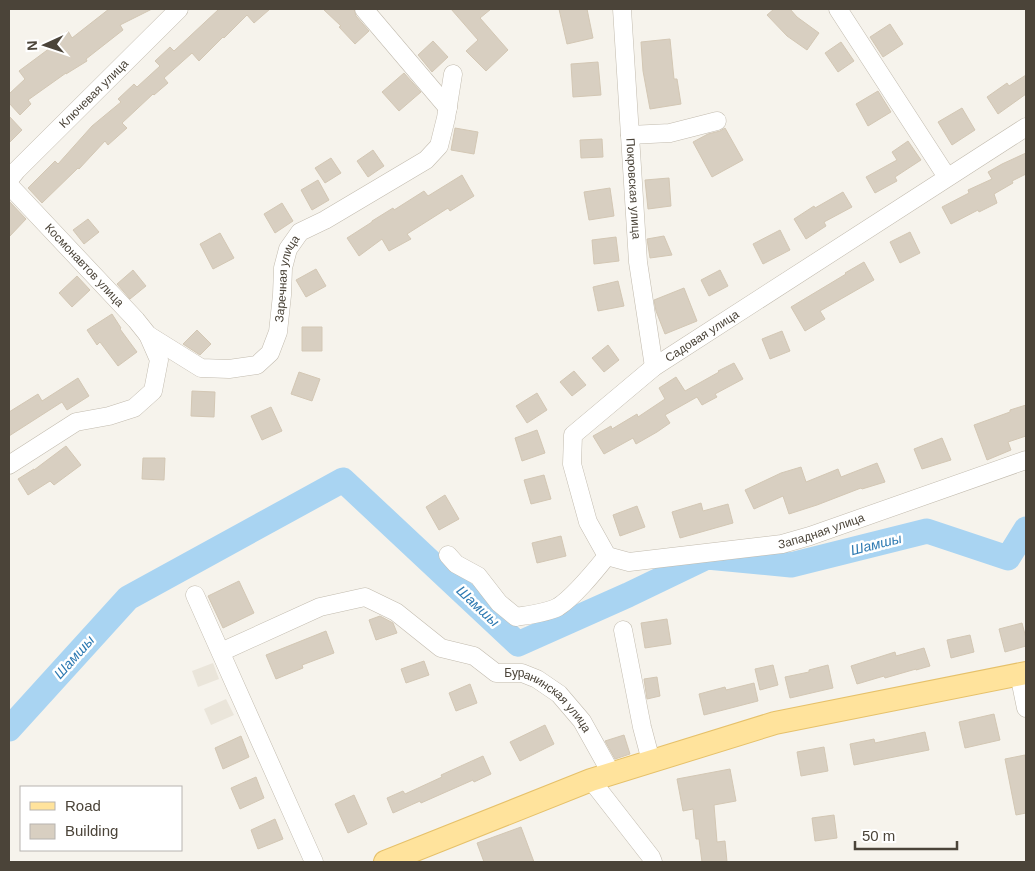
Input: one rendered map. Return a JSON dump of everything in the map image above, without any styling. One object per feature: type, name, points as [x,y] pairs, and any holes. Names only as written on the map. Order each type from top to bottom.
[{"type":"main road","points":[[385,862],[601,777],[775,723],[1023,674]]},
{"type":"street","name":"Ключевая улица","points":[[11,174],[179,9]]},
{"type":"street","points":[[364,9],[448,108]]},
{"type":"street","name":"Покровская улица","points":[[622,9],[638,262],[654,367]]},
{"type":"street","points":[[838,9],[947,177]]},
{"type":"street","name":"Заречная улица","points":[[154,338],[201,368],[229,369],[257,365],[270,353],[278,332],[283,268],[288,249],[300,232],[325,220],[426,160],[439,146],[448,108],[453,74]]},
{"type":"street","points":[[630,136],[670,133],[717,121]]},
{"type":"street","name":"Садовая улица","points":[[607,556],[588,522],[585,512],[572,464],[573,434],[654,367],[1026,126]]},
{"type":"street","name":"Космонавтов улица","points":[[11,174],[136,320],[154,338]]},
{"type":"street","points":[[9,465],[76,422],[109,416],[134,408],[153,391],[159,360],[154,338]]},
{"type":"street","name":"Западная улица","points":[[607,556],[630,562],[782,544],[810,536],[1026,460]]},
{"type":"street","points":[[448,555],[456,564],[478,576],[499,603],[516,617],[557,608],[573,594],[607,556]]},
{"type":"street","points":[[195,595],[314,862]]},
{"type":"street","name":"Буранинская улица","points":[[221,652],[320,607],[365,598],[396,612],[441,648],[474,656],[496,673],[522,674],[537,679],[558,694],[582,721],[601,777]]},
{"type":"street","points":[[623,630],[642,727],[651,761]]},
{"type":"street","points":[[1023,674],[1026,708]]},
{"type":"street","points":[[601,777],[653,862]]},
{"type":"shaded area","points":[[213,663],[219,679],[198,687],[192,671]]},
{"type":"shaded area","points":[[226,699],[234,715],[211,725],[204,709]]},
{"type":"building","points":[[109,9],[152,9],[120,25],[123,30],[86,59],[87,61],[66,73],[28,100],[31,104],[20,115],[9,103],[9,94],[25,79],[19,71],[50,48],[47,44],[68,31],[72,38]]},
{"type":"building","points":[[219,9],[270,9],[254,23],[247,15],[199,61],[192,53],[164,78],[168,83],[153,94],[122,123],[127,128],[108,145],[105,141],[79,169],[42,203],[28,188],[55,161],[58,164],[92,126],[121,102],[118,99],[134,84],[137,87],[160,66],[155,61],[170,47],[174,51]]},
{"type":"building","points":[[323,9],[354,9],[356,16],[369,31],[355,44],[339,27],[341,26]]},
{"type":"building","points":[[451,9],[491,9],[480,18],[508,50],[486,71],[466,51],[478,40]]},
{"type":"building","points":[[559,9],[587,9],[593,38],[567,44]]},
{"type":"building","points":[[774,9],[790,9],[797,17],[819,33],[807,50],[787,36],[767,15]]},
{"type":"building","points":[[890,24],[903,44],[883,57],[870,37]]},
{"type":"building","points":[[670,39],[674,79],[677,79],[681,104],[650,109],[643,71],[641,42]]},
{"type":"building","points":[[433,41],[448,57],[432,72],[418,55]]},
{"type":"building","points":[[841,42],[854,61],[838,72],[825,53]]},
{"type":"building","points":[[598,62],[601,95],[573,97],[571,64]]},
{"type":"building","points":[[404,73],[421,92],[399,111],[382,92]]},
{"type":"building","points":[[1026,75],[1026,94],[998,114],[987,97],[1007,83],[1009,86]]},
{"type":"building","points":[[878,91],[891,112],[868,126],[856,104]]},
{"type":"building","points":[[962,108],[975,130],[952,145],[938,122]]},
{"type":"building","points":[[9,116],[22,130],[9,143]]},
{"type":"building","points":[[455,128],[478,132],[474,154],[451,150]]},
{"type":"building","points":[[725,128],[743,160],[712,177],[693,142]]},
{"type":"building","points":[[602,139],[603,157],[581,158],[580,140]]},
{"type":"building","points":[[908,141],[921,160],[895,177],[897,181],[875,193],[866,177],[897,160],[892,152]]},
{"type":"building","points":[[373,150],[384,166],[368,177],[357,161]]},
{"type":"building","points":[[1026,153],[1026,174],[994,194],[997,203],[979,212],[978,210],[951,224],[942,207],[969,193],[968,190],[992,179],[988,172]]},
{"type":"building","points":[[331,158],[341,173],[325,183],[315,168]]},
{"type":"building","points":[[462,175],[474,196],[450,211],[448,208],[407,234],[411,239],[389,251],[382,239],[359,256],[347,238],[393,208],[394,210],[424,191],[428,196]]},
{"type":"building","points":[[669,178],[671,206],[648,209],[645,180]]},
{"type":"building","points":[[318,180],[329,200],[312,210],[301,190]]},
{"type":"building","points":[[610,188],[614,216],[589,220],[584,192]]},
{"type":"building","points":[[843,192],[852,207],[824,222],[826,226],[806,239],[794,219],[814,206],[815,208]]},
{"type":"building","points":[[9,201],[26,219],[9,237]]},
{"type":"building","points":[[282,203],[293,221],[275,233],[264,214]]},
{"type":"building","points":[[88,219],[99,232],[84,244],[73,230]]},
{"type":"building","points":[[780,230],[790,250],[763,264],[753,244]]},
{"type":"building","points":[[910,232],[920,253],[900,263],[890,242]]},
{"type":"building","points":[[220,233],[234,258],[213,269],[200,244]]},
{"type":"building","points":[[664,236],[672,255],[650,258],[647,239]]},
{"type":"building","points":[[616,237],[619,261],[594,264],[592,240]]},
{"type":"building","points":[[864,262],[874,280],[820,311],[825,319],[805,331],[791,307]]},
{"type":"building","points":[[316,269],[326,286],[306,297],[296,280]]},
{"type":"building","points":[[133,270],[146,286],[130,299],[117,284]]},
{"type":"building","points":[[720,270],[728,286],[709,296],[701,280]]},
{"type":"building","points":[[77,276],[90,290],[72,307],[59,293]]},
{"type":"building","points":[[618,281],[624,306],[598,311],[593,287]]},
{"type":"building","points":[[684,288],[697,321],[665,334],[654,300]]},
{"type":"building","points":[[112,314],[120,329],[137,352],[118,366],[100,342],[97,345],[87,330]]},
{"type":"building","points":[[302,327],[322,327],[322,351],[302,351]]},
{"type":"building","points":[[197,330],[211,344],[200,355],[183,344]]},
{"type":"building","points":[[782,331],[790,351],[770,359],[762,339]]},
{"type":"building","points":[[608,345],[619,360],[604,372],[592,358]]},
{"type":"building","points":[[734,363],[743,379],[715,394],[717,397],[702,405],[697,397],[665,415],[670,423],[636,444],[633,438],[604,454],[593,436],[611,426],[612,429],[637,414],[638,417],[665,399],[659,388],[676,377],[685,391]]},
{"type":"building","points":[[574,371],[586,385],[572,396],[560,382]]},
{"type":"building","points":[[299,372],[320,379],[312,401],[291,394]]},
{"type":"building","points":[[78,378],[89,396],[67,410],[62,402],[9,436],[9,412],[38,394],[42,401]]},
{"type":"building","points":[[192,391],[215,392],[214,417],[191,416]]},
{"type":"building","points":[[537,393],[547,410],[527,423],[516,406]]},
{"type":"building","points":[[1026,405],[1026,436],[1008,442],[1011,450],[987,460],[974,425]]},
{"type":"building","points":[[271,407],[282,431],[262,440],[251,416]]},
{"type":"building","points":[[537,430],[545,453],[522,461],[515,438]]},
{"type":"building","points":[[942,438],[951,460],[922,469],[914,449]]},
{"type":"building","points":[[66,446],[81,465],[54,485],[50,481],[28,495],[18,479],[34,470]]},
{"type":"building","points":[[143,458],[165,458],[164,480],[142,479]]},
{"type":"building","points":[[877,463],[885,482],[861,488],[789,514],[783,496],[754,509],[745,490],[781,473],[801,467],[806,482],[838,469],[841,477]]},
{"type":"building","points":[[544,475],[551,499],[531,504],[524,480]]},
{"type":"building","points":[[445,495],[459,519],[439,530],[426,507]]},
{"type":"building","points":[[701,503],[703,511],[728,504],[733,523],[680,538],[672,512]]},
{"type":"building","points":[[637,506],[645,527],[620,536],[613,515]]},
{"type":"building","points":[[561,536],[566,556],[537,563],[532,543]]},
{"type":"building","points":[[239,581],[254,613],[223,628],[208,596]]},
{"type":"building","points":[[380,616],[393,623],[397,633],[376,640],[369,620]]},
{"type":"building","points":[[667,619],[671,644],[645,648],[641,623]]},
{"type":"building","points":[[1022,623],[1026,646],[1005,652],[999,629]]},
{"type":"building","points":[[326,631],[334,653],[302,665],[303,668],[276,679],[266,655]]},
{"type":"building","points":[[970,635],[974,652],[951,658],[947,640]]},
{"type":"building","points":[[924,648],[930,666],[857,684],[851,666],[895,652],[896,656]]},
{"type":"building","points":[[424,661],[429,675],[406,683],[401,669]]},
{"type":"building","points":[[773,665],[778,685],[760,690],[755,669]]},
{"type":"building","points":[[828,665],[833,688],[790,698],[785,677],[809,672],[809,670]]},
{"type":"building","points":[[657,677],[660,696],[647,699],[644,679]]},
{"type":"building","points":[[754,683],[758,701],[704,715],[699,694],[725,687],[726,690]]},
{"type":"building","points":[[470,684],[477,703],[456,711],[449,693]]},
{"type":"building","points":[[994,714],[1000,740],[965,748],[959,722]]},
{"type":"building","points":[[545,725],[554,744],[520,761],[510,742]]},
{"type":"building","points":[[925,732],[929,750],[854,765],[850,744],[874,739],[875,743]]},
{"type":"building","points":[[624,735],[630,754],[615,759],[605,741]]},
{"type":"building","points":[[241,736],[249,757],[223,769],[215,748]]},
{"type":"building","points":[[824,747],[828,771],[801,776],[797,752]]},
{"type":"building","points":[[1025,755],[1026,813],[1016,815],[1005,759]]},
{"type":"building","points":[[483,756],[491,774],[393,813],[387,798],[403,791],[405,794]]},
{"type":"building","points":[[730,769],[736,801],[714,805],[717,842],[725,841],[727,862],[702,862],[699,839],[696,839],[693,809],[683,811],[677,779]]},
{"type":"building","points":[[256,777],[264,798],[240,809],[231,788]]},
{"type":"building","points":[[354,795],[367,824],[348,833],[335,804]]},
{"type":"building","points":[[834,815],[837,838],[815,841],[812,818]]},
{"type":"building","points":[[275,819],[283,839],[258,849],[251,830]]},
{"type":"building","points":[[521,827],[534,862],[484,862],[477,843]]},
{"type":"waterway","name":"Шамшы","points":[[9,729],[128,598],[343,480],[518,644],[707,557],[791,565],[927,531],[1008,558],[1026,529]]}]
